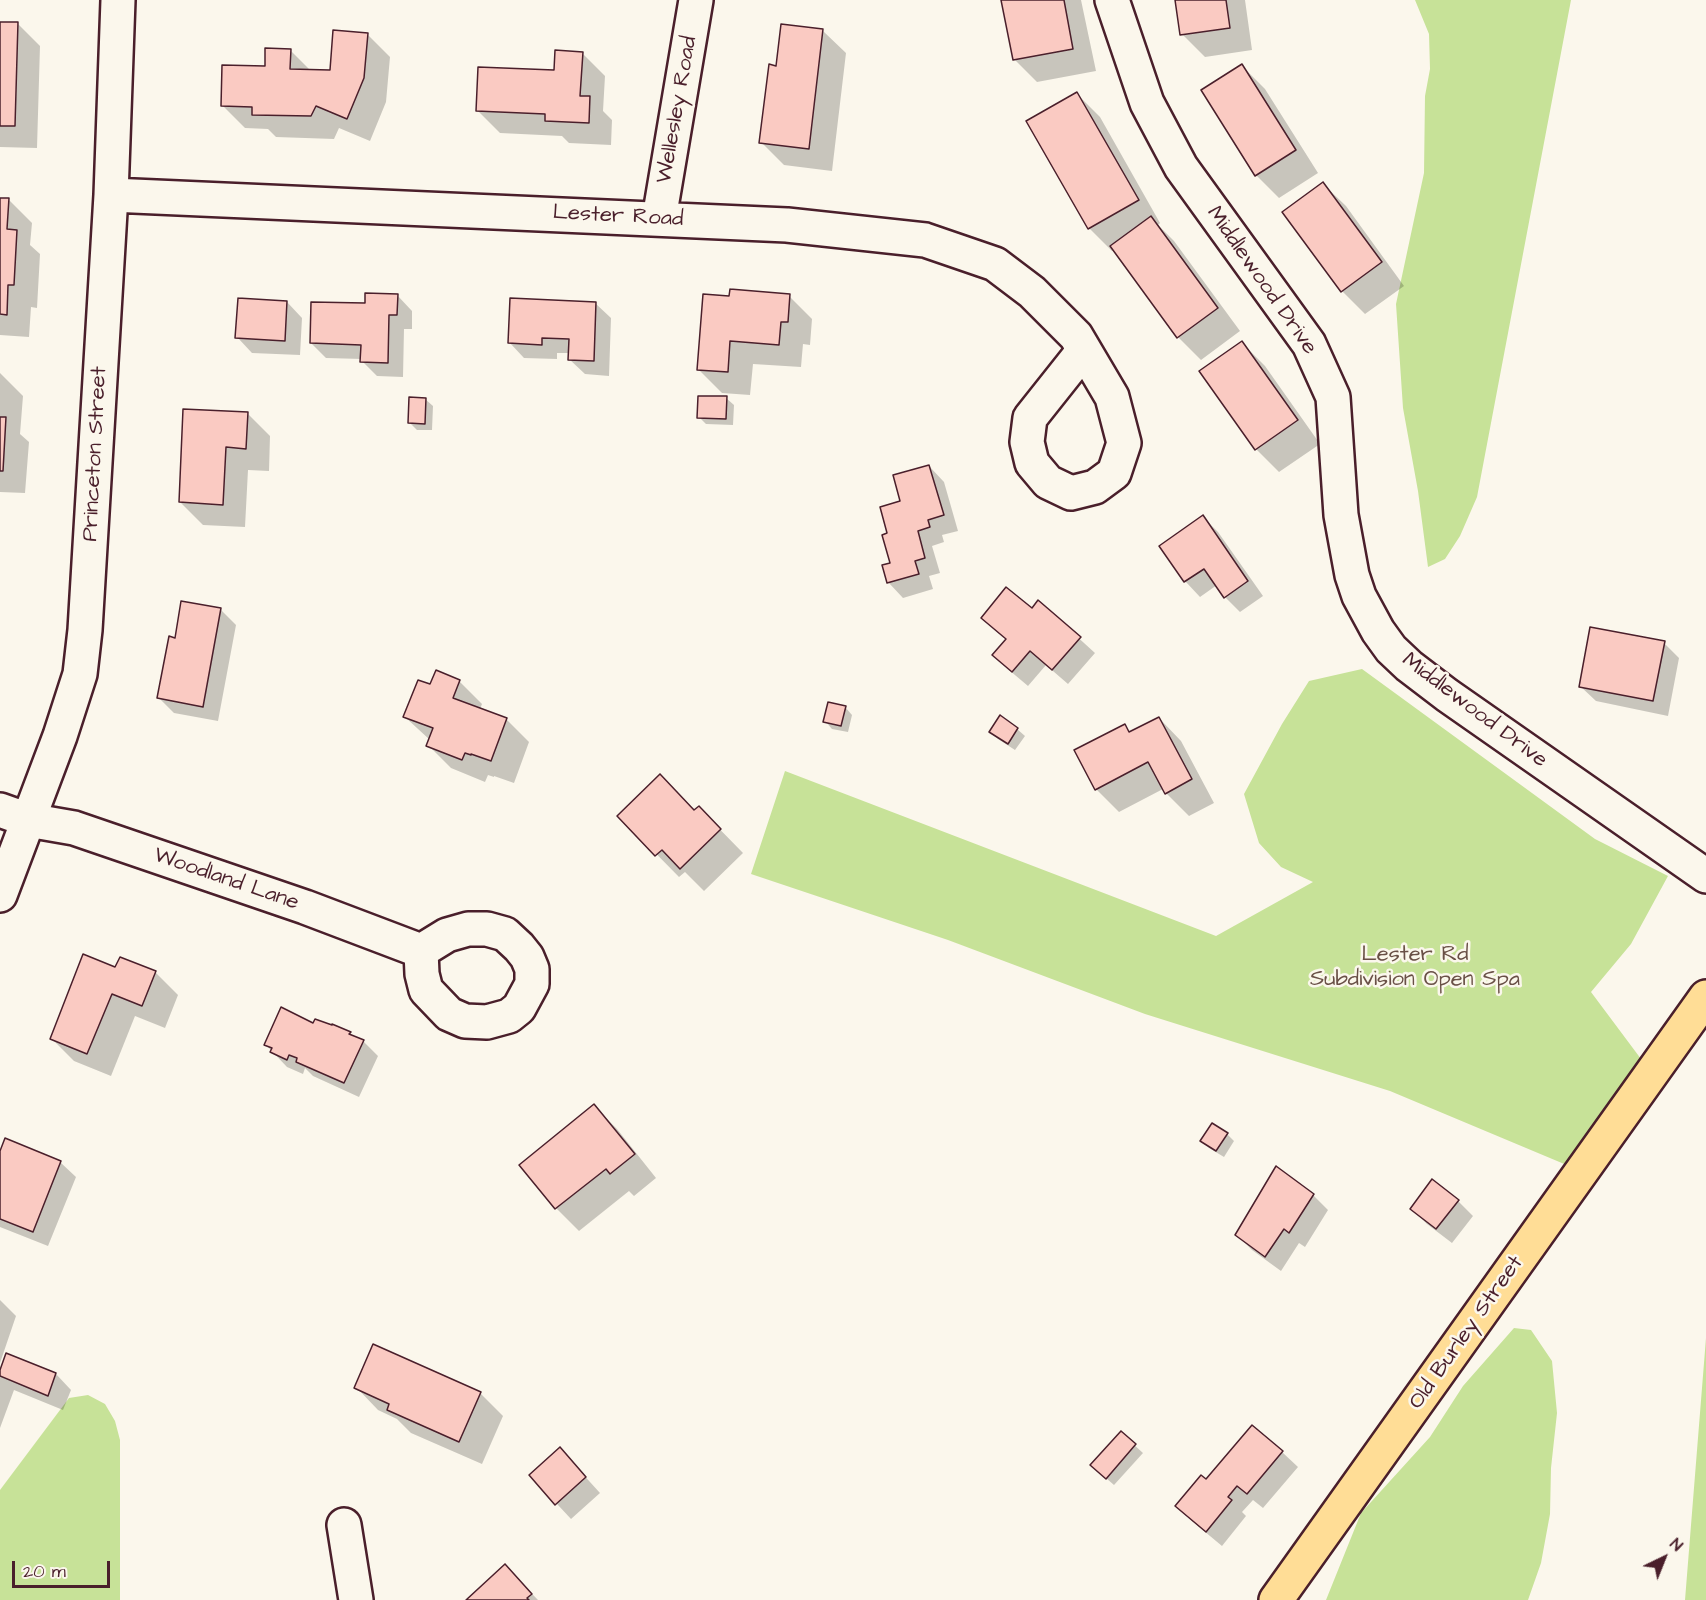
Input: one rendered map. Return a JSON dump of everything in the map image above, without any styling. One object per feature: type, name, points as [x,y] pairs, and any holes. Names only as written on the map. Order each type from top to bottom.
[{"type":"main road","name":"Old Burley Street","points":[[1276,1600],[1706,997]]},
{"type":"street","name":"Princeton Street","points":[[0,895],[14,815],[60,736],[80,674],[85,630],[111,195],[118,0]]},
{"type":"street","name":"Wellesley Road","points":[[659,219],[696,0]]},
{"type":"street","name":"Middlewood Drive","points":[[1112,0],[1147,103],[1181,167],[1309,344],[1333,397],[1341,515],[1352,575],[1359,596],[1378,631],[1391,649],[1447,695],[1706,876]]},
{"type":"street","name":"Lester Road","points":[[111,195],[787,225],[925,240],[995,264],[1032,291],[1076,336],[1084,350]]},
{"type":"street","name":"Woodland Lane","points":[[14,815],[74,828],[305,907],[421,951]]},
{"type":"street","points":[[344,1525],[356,1600]]},
{"type":"green space","points":[[1415,0],[1571,0],[1477,497],[1460,536],[1445,559],[1428,567],[1418,491],[1403,408],[1396,304],[1424,173],[1425,96],[1430,69],[1429,34]]},
{"type":"green space","name":"Lester Rd Subdivision Open Spa","points":[[1362,669],[1595,839],[1668,876],[1631,944],[1591,992],[1644,1063],[1569,1166],[1390,1091],[1145,1014],[948,940],[751,874],[785,771],[1216,936],[1313,882],[1281,867],[1259,843],[1244,794],[1282,724],[1309,681]]},
{"type":"green space","points":[[1514,1328],[1531,1330],[1552,1361],[1557,1413],[1551,1468],[1550,1514],[1541,1563],[1528,1600],[1326,1600],[1361,1513],[1430,1437],[1463,1386]]},
{"type":"green space","points":[[1706,1338],[1706,1600],[1685,1600]]},
{"type":"green space","points":[[88,1395],[105,1404],[115,1421],[120,1440],[120,1600],[0,1600],[0,1490],[69,1398]]},
{"type":"building","points":[[1001,0],[1064,0],[1073,49],[1013,60]]},
{"type":"building","points":[[1175,0],[1226,0],[1230,28],[1180,35]]},
{"type":"building","points":[[0,22],[18,22],[15,126],[0,126]]},
{"type":"building","points":[[781,24],[823,29],[809,149],[759,143],[769,64],[776,66]]},
{"type":"building","points":[[333,30],[368,33],[364,78],[347,119],[316,106],[311,116],[252,115],[252,107],[221,106],[222,65],[265,66],[265,48],[291,49],[290,69],[330,70]]},
{"type":"building","points":[[555,50],[583,52],[580,96],[590,96],[589,123],[545,121],[545,114],[476,111],[478,67],[554,70]]},
{"type":"building","points":[[1242,64],[1296,150],[1255,176],[1201,90]]},
{"type":"building","points":[[1077,92],[1139,200],[1088,229],[1026,121]]},
{"type":"building","points":[[1323,182],[1382,262],[1341,292],[1282,212]]},
{"type":"building","points":[[0,198],[9,198],[7,229],[17,230],[14,285],[8,285],[7,315],[0,314]]},
{"type":"building","points":[[1151,216],[1218,308],[1177,338],[1110,246]]},
{"type":"building","points":[[730,289],[790,294],[788,322],[781,322],[779,345],[730,341],[728,372],[697,370],[703,294],[729,296]]},
{"type":"building","points":[[365,293],[398,294],[397,315],[389,315],[388,363],[360,362],[361,345],[310,343],[311,302],[365,303]]},
{"type":"building","points":[[238,298],[287,301],[285,341],[235,338]]},
{"type":"building","points":[[510,298],[596,302],[594,361],[568,360],[569,339],[542,338],[542,345],[508,343]]},
{"type":"building","points":[[1242,341],[1298,420],[1255,450],[1199,371]]},
{"type":"building","points":[[698,396],[727,396],[726,419],[697,418]]},
{"type":"building","points":[[409,397],[426,398],[425,424],[408,423]]},
{"type":"building","points":[[183,409],[248,412],[246,449],[226,447],[223,505],[179,502]]},
{"type":"building","points":[[0,417],[6,417],[3,471],[0,471]]},
{"type":"building","points":[[929,465],[944,515],[928,520],[930,527],[918,531],[925,558],[915,561],[919,574],[887,583],[882,565],[890,563],[882,535],[887,533],[880,507],[900,501],[893,475]]},
{"type":"building","points":[[1203,515],[1248,581],[1224,598],[1204,569],[1184,582],[1159,546]]},
{"type":"building","points":[[1006,587],[1032,608],[1038,600],[1081,637],[1052,670],[1030,651],[1012,672],[992,655],[1006,639],[981,618]]},
{"type":"building","points":[[181,601],[221,608],[203,707],[157,698],[169,636],[175,638]]},
{"type":"building","points":[[1590,627],[1665,641],[1653,701],[1579,687]]},
{"type":"building","points":[[436,670],[460,680],[453,698],[507,718],[491,761],[465,753],[462,760],[426,746],[433,728],[403,717],[418,680],[430,684]]},
{"type":"building","points":[[828,702],[846,706],[841,726],[823,722]]},
{"type":"building","points":[[1000,715],[1018,728],[1008,744],[989,732]]},
{"type":"building","points":[[1159,717],[1192,779],[1165,794],[1148,762],[1095,790],[1074,750],[1125,724],[1129,732]]},
{"type":"building","points":[[660,774],[694,810],[699,806],[721,829],[680,869],[662,850],[655,856],[617,816]]},
{"type":"building","points":[[83,954],[115,967],[120,957],[156,971],[142,1006],[112,994],[87,1054],[50,1039]]},
{"type":"building","points":[[281,1007],[313,1023],[315,1019],[332,1024],[364,1040],[344,1083],[296,1062],[297,1058],[289,1055],[287,1060],[270,1052],[272,1048],[264,1045]]},
{"type":"building","points":[[594,1104],[635,1154],[610,1174],[606,1169],[555,1209],[519,1165]]},
{"type":"building","points":[[1212,1123],[1228,1133],[1216,1151],[1200,1141]]},
{"type":"building","points":[[5,1138],[61,1161],[33,1232],[0,1219],[0,1151]]},
{"type":"building","points":[[1276,1166],[1314,1194],[1289,1233],[1284,1229],[1265,1257],[1235,1235]]},
{"type":"building","points":[[1432,1179],[1459,1200],[1436,1229],[1410,1209]]},
{"type":"building","points":[[373,1344],[481,1392],[459,1442],[387,1410],[389,1404],[354,1388]]},
{"type":"building","points":[[6,1353],[56,1373],[48,1396],[0,1376]]},
{"type":"building","points":[[1252,1425],[1283,1451],[1247,1494],[1237,1486],[1228,1497],[1232,1500],[1206,1532],[1175,1506],[1201,1475],[1206,1479]]},
{"type":"building","points":[[1121,1431],[1136,1444],[1106,1479],[1090,1465]]},
{"type":"building","points":[[560,1447],[586,1477],[555,1505],[529,1475]]},
{"type":"building","points":[[505,1564],[532,1594],[527,1598],[529,1600],[466,1600]]}]
